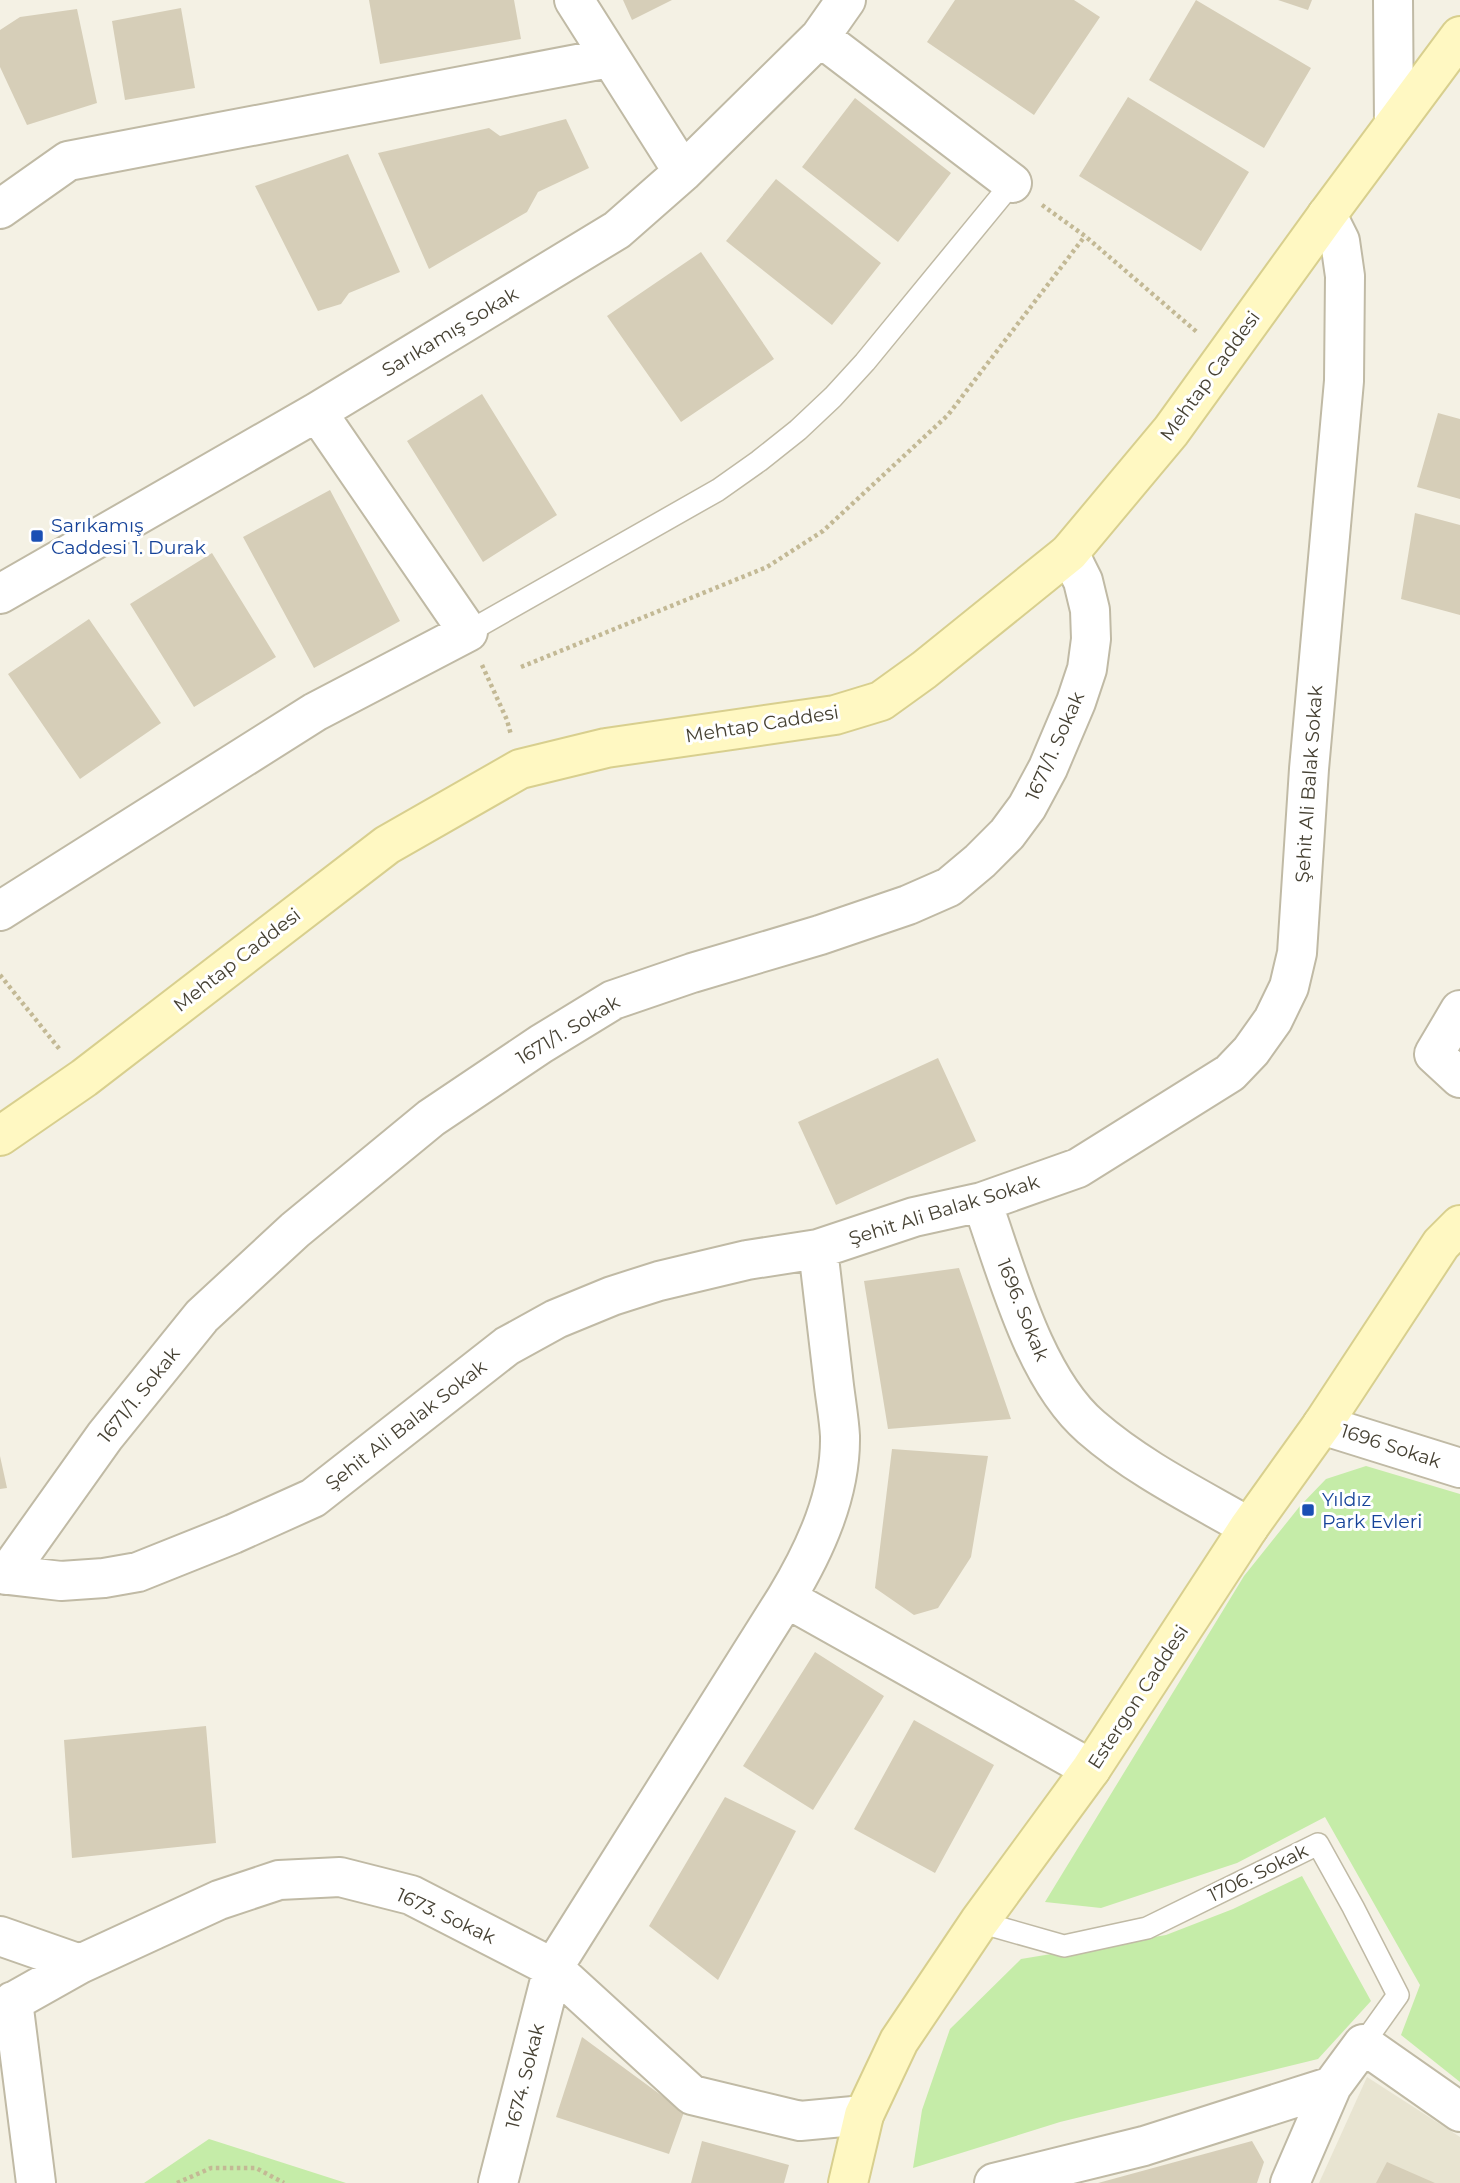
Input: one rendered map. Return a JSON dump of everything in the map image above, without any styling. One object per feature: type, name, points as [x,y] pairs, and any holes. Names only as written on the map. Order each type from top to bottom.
[{"type":"main road","name":"Mehtap Caddesi","points":[[0,1136],[84,1078],[387,845],[520,769],[606,748],[835,715],[881,701],[924,670],[1069,553],[1171,431],[1460,36]]},
{"type":"main road","name":"Estergon Caddesi","points":[[848,2183],[864,2115],[899,2041],[979,1922],[1091,1769],[1441,1244],[1460,1225]]},
{"type":"street","points":[[574,0],[682,172]]},
{"type":"street","name":"Sarıkamış Sokak","points":[[0,594],[317,412],[617,230],[682,172],[820,37],[846,0]]},
{"type":"street","points":[[1393,0],[1394,124]]},
{"type":"street","points":[[820,37],[1012,183]]},
{"type":"street","points":[[0,209],[68,160],[609,58]]},
{"type":"street","name":"Şehit Ali Balak Sokak","points":[[3,1575],[61,1581],[138,1572],[233,1534],[313,1498],[506,1346],[556,1319],[612,1296],[659,1281],[747,1260],[818,1249],[914,1217],[982,1202],[1078,1168],[1230,1073],[1251,1051],[1273,1020],[1289,987],[1297,953],[1309,769],[1344,381],[1345,276],[1340,241],[1327,215]]},
{"type":"street","points":[[0,911],[316,712],[468,632],[317,412]]},
{"type":"street","name":"1671/1. Sokak","points":[[3,1575],[104,1436],[202,1316],[295,1230],[431,1118],[541,1044],[614,1000],[692,972],[820,935],[908,905],[948,887],[980,861],[1007,834],[1027,807],[1048,768],[1087,669],[1091,639],[1090,610],[1083,581],[1069,553]]},
{"type":"street","points":[[1460,1010],[1434,1054],[1460,1078]]},
{"type":"street","name":"1696. Sokak","points":[[982,1202],[1029,1334],[1055,1385],[1088,1425],[1135,1462],[1250,1527]]},
{"type":"street","name":"1674. Sokak","points":[[498,2183],[553,1968],[786,1598],[821,1532],[837,1469],[840,1437],[818,1249]]},
{"type":"street","name":"1696 Sokak","points":[[1322,1424],[1460,1468]]},
{"type":"street","points":[[786,1598],[1091,1769]]},
{"type":"street","name":"1673. Sokak","points":[[7,2005],[80,1964],[219,1900],[279,1880],[340,1877],[411,1895],[553,1968],[692,2095],[800,2121],[864,2115]]},
{"type":"street","points":[[0,1936],[80,1964]]},
{"type":"street","points":[[7,2005],[36,2183]]},
{"type":"street","points":[[1290,2183],[1332,2086],[1363,2044],[1460,2112]]},
{"type":"street","points":[[994,2183],[1144,2146],[1332,2086]]},
{"type":"lane","points":[[468,632],[718,489],[798,430],[865,362],[1012,183]]},
{"type":"lane","name":"1706. Sokak","points":[[979,1922],[1064,1946],[1147,1928],[1318,1844],[1398,1995],[1363,2044]]},
{"type":"path","points":[[1012,183],[1085,236],[1225,356]]},
{"type":"path","points":[[521,667],[767,567],[823,531],[948,415],[1085,236]]},
{"type":"path","points":[[468,632],[506,720],[520,769]]},
{"type":"path","points":[[0,975],[84,1078]]},
{"type":"path","points":[[177,2183],[211,2168],[256,2168],[285,2183]]},
{"type":"shaded area","points":[[1367,2077],[1460,2137],[1460,2183],[1319,2183]]},
{"type":"green space","points":[[1366,1466],[1460,1494],[1460,2082],[1401,2035],[1420,1985],[1325,1817],[1237,1863],[1101,1908],[1045,1902],[1244,1576],[1300,1506],[1326,1479]]},
{"type":"green space","points":[[1302,1876],[1371,2001],[1318,2059],[1060,2122],[913,2168],[922,2110],[950,2029],[1021,1959],[1166,1935],[1233,1909]]},
{"type":"green space","points":[[209,2139],[346,2183],[144,2183]]},
{"type":"building","points":[[369,0],[514,0],[521,39],[380,64]]},
{"type":"building","points":[[623,0],[672,0],[632,20]]},
{"type":"building","points":[[955,0],[1074,0],[1100,17],[1034,115],[927,42]]},
{"type":"building","points":[[1196,0],[1311,68],[1264,148],[1149,80]]},
{"type":"building","points":[[1278,0],[1312,0],[1308,10]]},
{"type":"building","points":[[181,8],[195,88],[125,100],[112,21]]},
{"type":"building","points":[[77,9],[97,103],[27,125],[0,67],[0,30],[20,17]]},
{"type":"building","points":[[1128,97],[1249,172],[1201,251],[1079,176]]},
{"type":"building","points":[[855,98],[951,173],[898,242],[802,167]]},
{"type":"building","points":[[566,119],[589,168],[538,192],[527,212],[429,269],[378,153],[489,128],[500,136]]},
{"type":"building","points":[[348,154],[400,272],[349,293],[341,304],[318,311],[255,186]]},
{"type":"building","points":[[776,179],[881,263],[832,325],[726,241]]},
{"type":"building","points":[[701,252],[774,359],[681,422],[607,316]]},
{"type":"building","points":[[482,394],[557,515],[483,562],[407,441]]},
{"type":"building","points":[[1438,413],[1460,419],[1460,499],[1417,487]]},
{"type":"building","points":[[330,490],[400,621],[314,668],[243,537]]},
{"type":"building","points":[[1415,513],[1460,525],[1460,615],[1401,599]]},
{"type":"building","points":[[212,553],[276,657],[194,707],[130,604]]},
{"type":"building","points":[[89,619],[161,723],[80,779],[8,674]]},
{"type":"building","points":[[938,1058],[976,1141],[836,1205],[798,1122]]},
{"type":"building","points":[[959,1268],[1011,1419],[888,1429],[864,1281]]},
{"type":"building","points":[[892,1449],[988,1456],[971,1557],[938,1608],[914,1615],[875,1588]]},
{"type":"building","points":[[0,1456],[7,1488],[0,1489]]},
{"type":"building","points":[[815,1652],[884,1696],[813,1810],[743,1766]]},
{"type":"building","points":[[914,1720],[994,1765],[935,1873],[854,1829]]},
{"type":"building","points":[[206,1726],[216,1843],[72,1858],[64,1740]]},
{"type":"building","points":[[725,1797],[796,1831],[718,1980],[649,1926]]},
{"type":"building","points":[[582,2037],[684,2112],[669,2154],[556,2117]]},
{"type":"building","points":[[702,2141],[789,2165],[784,2183],[691,2183]]},
{"type":"building","points":[[1252,2141],[1264,2162],[1257,2183],[1098,2183]]},
{"type":"building","points":[[1387,2162],[1435,2183],[1376,2183]]},
{"type":"place","name":"Sarıkamış Caddesi 1. Durak","points":[[37,536]]},
{"type":"place","name":"Yıldız Park Evleri","points":[[1308,1510]]}]
